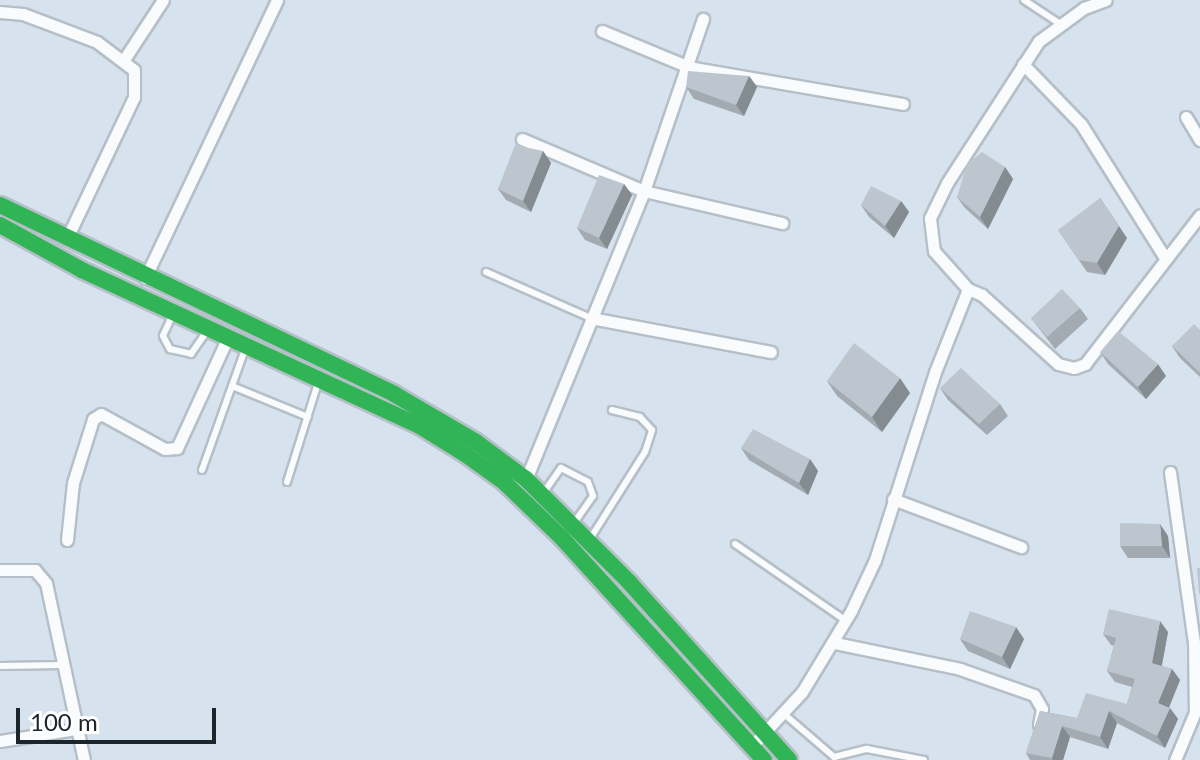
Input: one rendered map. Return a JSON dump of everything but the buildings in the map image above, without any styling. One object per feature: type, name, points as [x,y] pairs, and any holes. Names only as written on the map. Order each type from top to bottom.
[{"type":"main road","points":[[0,205],[145,278],[405,399],[526,479],[789,760]]},
{"type":"main road","points":[[2,229],[418,425],[504,482],[764,760]]},
{"type":"street","points":[[125,58],[163,0]]},
{"type":"street","points":[[145,278],[277,0]]},
{"type":"street","points":[[1106,0],[1060,24],[1023,64],[930,218],[934,251],[968,289],[982,295],[1058,364],[1074,368],[1085,364],[1200,215]]},
{"type":"street","points":[[0,12],[60,28],[125,58],[134,70],[134,97],[67,238]]},
{"type":"street","points":[[526,479],[644,191],[703,19]]},
{"type":"street","points":[[602,31],[689,67],[903,104]]},
{"type":"street","points":[[1023,64],[1081,124],[1165,258]]},
{"type":"street","points":[[1186,117],[1200,140]]},
{"type":"street","points":[[522,139],[644,191],[782,223]]},
{"type":"street","points":[[751,747],[784,714],[835,643],[875,560],[893,499],[968,289]]},
{"type":"street","points":[[591,318],[771,352]]},
{"type":"street","points":[[67,540],[73,483],[93,419],[101,414],[165,449],[177,448],[228,337]]},
{"type":"street","points":[[1170,472],[1194,643],[1195,712],[1175,760]]},
{"type":"street","points":[[893,499],[1021,547]]},
{"type":"street","points":[[0,570],[41,574],[84,760]]},
{"type":"street","points":[[835,643],[960,669],[1034,695],[1042,709],[1034,743]]},
{"type":"street","points":[[0,741],[77,729]]},
{"type":"lane","points":[[1024,0],[1060,24]]},
{"type":"lane","points":[[486,272],[591,318]]},
{"type":"lane","points":[[174,312],[163,336],[165,345],[178,353],[195,351],[208,328]]},
{"type":"lane","points":[[202,470],[247,345]]},
{"type":"lane","points":[[287,482],[319,380]]},
{"type":"lane","points":[[232,386],[308,417]]},
{"type":"lane","points":[[588,542],[649,442],[648,423],[612,410]]},
{"type":"lane","points":[[541,495],[561,468],[588,482],[593,496],[572,526]]},
{"type":"lane","points":[[735,544],[846,621]]},
{"type":"lane","points":[[0,666],[63,665]]},
{"type":"lane","points":[[784,714],[834,757],[867,749],[924,760]]},
{"type":"traffic: fast","points":[[0,205],[394,394],[476,442],[526,479],[629,582],[789,760]]},
{"type":"traffic: fast","points":[[0,225],[82,270],[418,425],[465,454],[504,482],[562,538],[764,760]]}]
